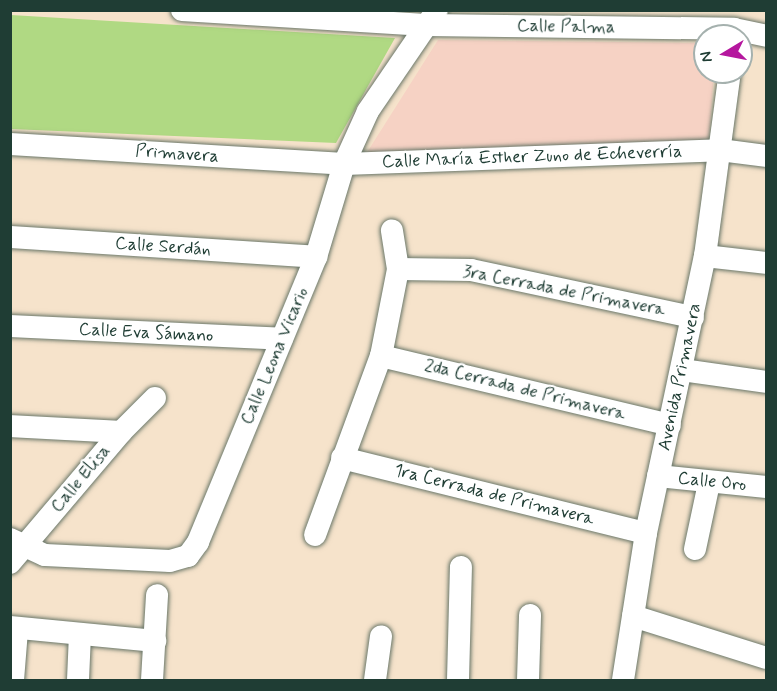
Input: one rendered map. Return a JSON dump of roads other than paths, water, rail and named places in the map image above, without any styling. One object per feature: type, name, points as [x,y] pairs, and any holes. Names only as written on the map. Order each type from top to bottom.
[{"type":"street","name":"Calle Palma","points":[[182,10],[693,24]]},
{"type":"street","name":"Calle Leona Vicario","points":[[15,550],[45,555],[170,561],[188,556],[198,542],[316,257],[344,165],[368,111],[431,18]]},
{"type":"street","name":"Avenida Primavera","points":[[623,681],[646,533],[705,256],[728,84]]},
{"type":"street","name":"Primavera","points":[[10,144],[344,165]]},
{"type":"street","name":"Calle María Esther Zuno de Echeverría","points":[[344,165],[720,150],[766,156]]},
{"type":"street","points":[[315,535],[381,356],[398,269],[392,230]]},
{"type":"street","name":"Calle Serdán","points":[[10,237],[316,257]]},
{"type":"street","points":[[705,256],[766,263]]},
{"type":"street","name":"3ra Cerrada de Primavera","points":[[398,269],[471,270],[693,317]]},
{"type":"street","name":"Calle Eva Sámano","points":[[10,326],[282,339]]},
{"type":"street","name":"2da Cerrada de Primavera","points":[[381,356],[670,425]]},
{"type":"street","points":[[682,370],[766,382]]},
{"type":"street","name":"Calle Elisa","points":[[15,550],[121,432],[155,398]]},
{"type":"street","points":[[10,426],[121,432]]},
{"type":"street","name":"1ra Cerrada de Primavera","points":[[342,458],[646,533]]},
{"type":"street","name":"Calle Oro","points":[[658,476],[766,487]]},
{"type":"street","points":[[695,549],[709,483]]},
{"type":"street","points":[[458,681],[461,567]]},
{"type":"street","points":[[152,681],[157,595]]},
{"type":"street","points":[[528,681],[530,615]]},
{"type":"street","points":[[633,616],[766,657]]},
{"type":"street","points":[[14,681],[14,629],[155,640]]},
{"type":"street","points":[[78,681],[80,635]]},
{"type":"street","points":[[375,681],[381,636]]}]
